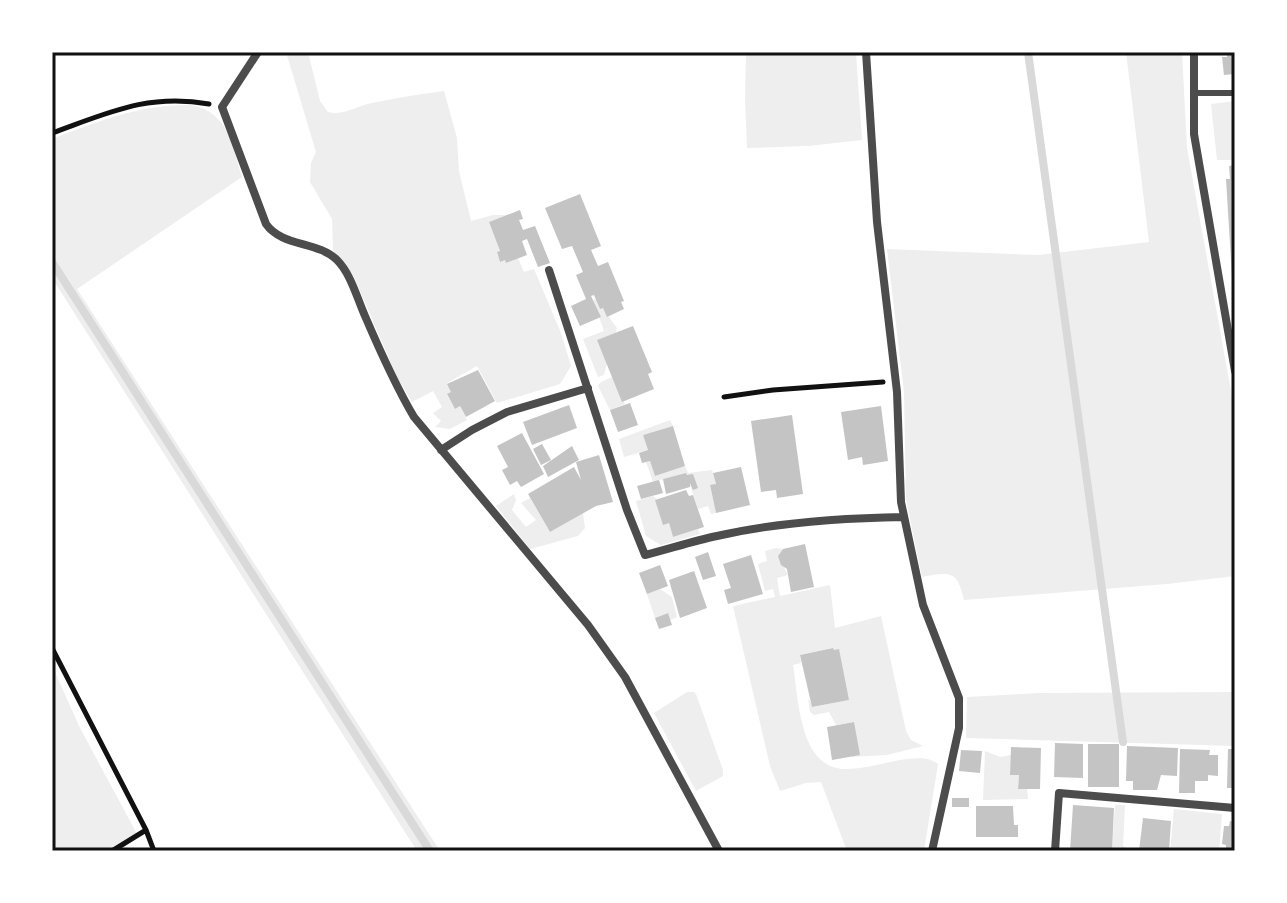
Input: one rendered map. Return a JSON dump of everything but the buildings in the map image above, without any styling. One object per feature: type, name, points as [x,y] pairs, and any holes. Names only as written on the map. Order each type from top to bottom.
[{"type":"street","points":[[258,52],[222,107],[266,224],[277,235],[328,253],[339,262],[394,382],[414,417],[588,625],[625,677],[719,851]]},
{"type":"street","points":[[866,52],[877,222],[896,381],[904,517],[923,605],[959,698],[959,728],[932,851]]},
{"type":"street","points":[[1194,52],[1194,134],[1235,371]]},
{"type":"street","points":[[549,270],[627,510],[645,555],[716,536],[772,526],[842,518],[904,517]]},
{"type":"street","points":[[441,450],[507,412],[588,388]]},
{"type":"street","points":[[1055,851],[1059,793],[1235,808]]},
{"type":"lane","points":[[1194,93],[1235,93]]},
{"type":"path","points":[[52,133],[122,108],[160,100],[188,100],[222,107]]},
{"type":"path","points":[[724,397],[773,390],[896,381]]},
{"type":"path","points":[[52,648],[154,851]]},
{"type":"path","points":[[112,851],[146,830]]},
{"type":"shaded area","points":[[286,52],[308,52],[320,101],[328,112],[339,113],[372,103],[444,91],[457,138],[459,171],[471,221],[506,215],[489,222],[500,251],[497,253],[500,262],[505,260],[507,263],[518,258],[524,272],[534,269],[561,333],[571,366],[560,384],[497,403],[477,366],[447,383],[451,392],[447,395],[455,409],[460,406],[467,420],[450,429],[435,427],[441,421],[433,413],[442,407],[433,391],[412,402],[397,377],[354,277],[333,250],[332,219],[310,182],[311,163],[316,152]]},
{"type":"shaded area","points":[[746,52],[856,52],[862,140],[747,148]]},
{"type":"shaded area","points":[[1126,52],[1182,52],[1187,148],[1235,413],[1235,576],[964,600],[959,583],[951,575],[922,577],[906,500],[904,392],[887,249],[1038,255],[1149,242]]},
{"type":"shaded area","points":[[1235,101],[1235,160],[1217,160],[1211,104]]},
{"type":"shaded area","points":[[192,105],[214,115],[221,123],[232,143],[242,177],[77,289],[440,851],[417,851],[52,278],[52,139],[138,111]]},
{"type":"shaded area","points":[[596,299],[617,328],[616,333],[597,340],[607,363],[604,375],[598,377],[583,339],[604,331],[593,300]]},
{"type":"shaded area","points":[[612,377],[625,404],[610,410],[598,386]]},
{"type":"shaded area","points":[[670,420],[673,426],[643,435],[648,450],[624,457],[619,439]]},
{"type":"shaded area","points":[[650,461],[655,476],[685,466],[688,473],[712,470],[716,484],[710,486],[716,513],[711,514],[708,506],[698,509],[686,473],[653,482],[646,462]]},
{"type":"shaded area","points":[[514,494],[516,500],[512,510],[526,527],[536,520],[521,503],[530,498],[550,532],[583,513],[585,528],[578,536],[530,549],[496,506]]},
{"type":"shaded area","points":[[653,496],[669,523],[673,537],[698,529],[700,534],[661,545],[646,536],[636,501]]},
{"type":"shaded area","points":[[783,549],[778,556],[788,575],[777,578],[780,596],[830,585],[835,628],[881,616],[906,731],[911,740],[923,746],[887,755],[851,757],[854,722],[836,725],[829,712],[814,715],[810,712],[808,698],[813,707],[849,700],[832,648],[800,655],[801,663],[793,665],[800,714],[810,746],[819,758],[831,766],[855,769],[916,758],[938,764],[924,851],[847,851],[821,782],[780,791],[770,766],[733,606],[775,597],[773,589],[765,591],[758,564],[767,561],[765,551]]},
{"type":"shaded area","points":[[660,589],[672,597],[677,617],[670,620],[667,613],[655,618],[647,594]]},
{"type":"shaded area","points":[[55,672],[79,726],[137,834],[108,851],[52,851],[52,684]]},
{"type":"shaded area","points":[[687,692],[696,694],[723,770],[723,776],[696,791],[654,713]]},
{"type":"shaded area","points":[[1235,692],[1235,746],[966,738],[967,697],[1039,693]]},
{"type":"shaded area","points":[[985,751],[1000,757],[1011,755],[1010,775],[1019,775],[1018,788],[1027,789],[1028,799],[983,800]]},
{"type":"shaded area","points":[[1115,805],[1125,805],[1123,846],[1132,851],[1112,851]]},
{"type":"shaded area","points":[[1174,809],[1222,814],[1219,851],[1170,851]]},
{"type":"waterway","points":[[1028,52],[1123,742]]},
{"type":"waterway","points":[[52,262],[430,851]]}]
